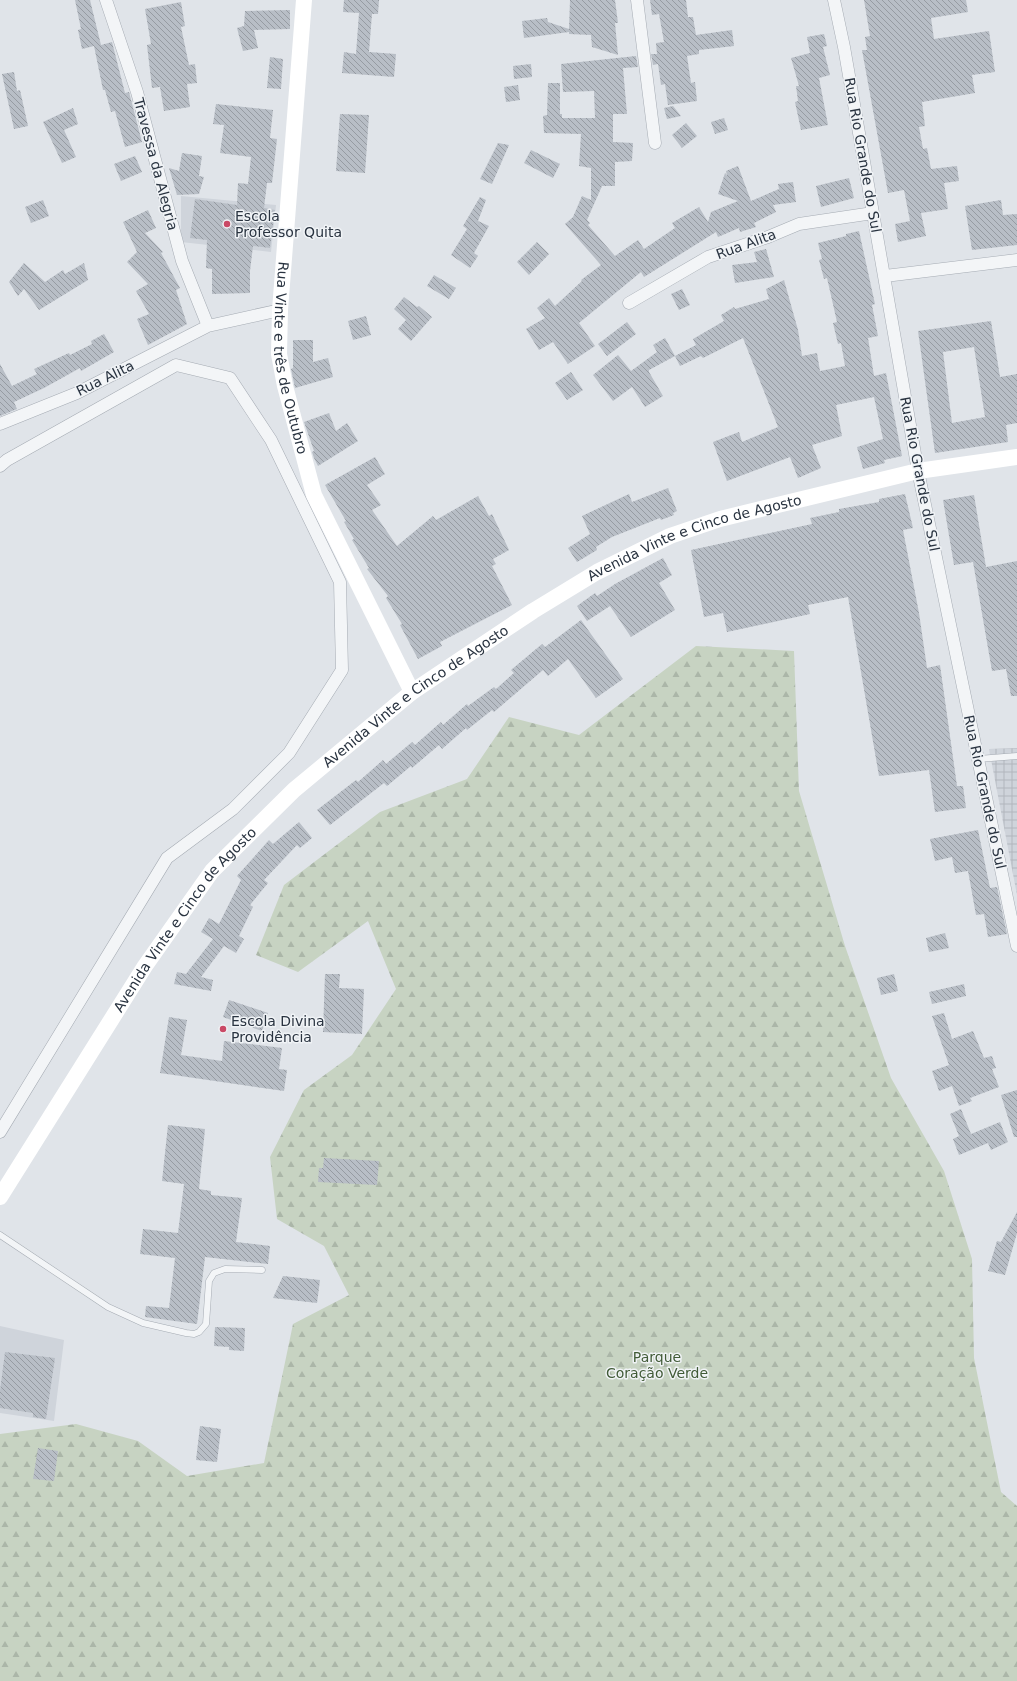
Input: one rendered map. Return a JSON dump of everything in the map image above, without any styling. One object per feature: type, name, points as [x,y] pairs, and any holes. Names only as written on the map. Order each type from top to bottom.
[{"type":"main road","name":"Rua Vinte e três de Outubro","points":[[304,0],[280,310],[280,354],[285,386],[314,495],[412,692]]},
{"type":"main road","name":"Avenida Vinte e Cinco de Agosto","points":[[0,1197],[145,966],[212,871],[294,790],[412,692],[533,611],[598,572],[670,536],[720,519],[918,471],[1017,457]]},
{"type":"street","name":"Travessa da Alegria","points":[[106,0],[137,92],[182,261],[208,326]]},
{"type":"street","points":[[637,0],[655,143]]},
{"type":"street","name":"Rua Rio Grande do Sul","points":[[834,0],[885,276],[918,471],[1017,946]]},
{"type":"street","name":"Rua Alita","points":[[629,303],[708,257],[768,237],[799,224],[873,213]]},
{"type":"street","points":[[885,276],[1017,260]]},
{"type":"street","name":"Rua Alita","points":[[0,424],[77,393],[208,326],[280,310]]},
{"type":"street","points":[[0,466],[7,460],[176,365],[230,378],[271,440],[340,582],[342,670],[289,753],[233,808],[167,858],[0,1132]]},
{"type":"lane","points":[[978,759],[1017,756]]},
{"type":"lane","points":[[0,1236],[108,1307],[143,1323],[186,1333],[194,1334],[199,1332],[206,1324],[209,1281],[214,1273],[225,1269],[262,1270]]},
{"type":"shaded area","name":"Escola Professor Quita","points":[[181,196],[276,205],[271,252],[181,242]]},
{"type":"shaded area","points":[[1017,748],[1017,895],[989,749]]},
{"type":"shaded area","points":[[0,1326],[64,1340],[54,1421],[0,1413]]},
{"type":"green space","name":"Parque Coração Verde","points":[[696,646],[794,651],[799,791],[845,946],[891,1078],[944,1171],[972,1259],[974,1358],[1001,1492],[1017,1506],[1017,1681],[0,1681],[0,1434],[76,1424],[138,1441],[187,1476],[264,1463],[293,1324],[349,1295],[324,1246],[277,1219],[270,1157],[304,1090],[352,1055],[396,989],[368,921],[298,972],[256,955],[284,885],[380,812],[467,779],[509,717],[579,735]]},
{"type":"building","points":[[75,0],[90,0],[101,45],[112,42],[125,93],[129,92],[142,142],[125,147],[115,111],[111,112],[105,90],[103,90],[94,46],[82,49],[78,30],[81,29]]},
{"type":"building","points":[[344,0],[379,0],[378,14],[372,14],[369,52],[396,54],[394,77],[342,73],[344,52],[356,54],[359,13],[343,12]]},
{"type":"building","points":[[570,0],[615,0],[618,23],[615,23],[618,55],[592,47],[591,35],[569,34],[569,32],[524,38],[522,21],[547,18],[548,22],[569,29]]},
{"type":"building","points":[[650,0],[686,0],[688,17],[693,17],[696,35],[732,30],[734,46],[699,50],[699,54],[687,56],[691,83],[695,82],[697,101],[668,105],[665,84],[661,85],[658,64],[653,65],[651,54],[657,54],[656,43],[664,42],[659,14],[652,15]]},
{"type":"building","points":[[864,0],[966,0],[968,12],[931,18],[934,39],[989,31],[995,72],[972,75],[975,93],[922,102],[925,126],[919,127],[923,149],[927,148],[931,169],[957,166],[959,181],[944,183],[948,209],[921,213],[926,236],[898,242],[895,224],[910,221],[904,190],[888,193],[862,50],[867,50],[865,37],[870,36]]},
{"type":"building","points":[[181,2],[185,26],[181,27],[189,65],[195,64],[197,83],[187,84],[190,107],[164,111],[160,87],[152,88],[147,45],[151,44],[145,9]]},
{"type":"building","points":[[290,10],[290,29],[254,30],[258,48],[243,51],[237,28],[244,26],[245,11]]},
{"type":"building","points":[[824,34],[827,46],[823,47],[830,75],[819,78],[828,125],[801,130],[795,102],[798,101],[796,86],[799,86],[791,58],[810,53],[807,37]]},
{"type":"building","points":[[636,56],[638,67],[623,68],[627,114],[613,114],[613,142],[633,143],[632,161],[615,162],[615,186],[602,186],[587,220],[590,223],[588,225],[615,256],[638,240],[644,249],[675,228],[672,223],[699,207],[708,222],[711,212],[738,201],[718,194],[725,173],[727,176],[726,171],[738,166],[751,201],[779,189],[778,184],[793,182],[796,202],[773,205],[776,212],[754,223],[756,227],[740,232],[739,228],[718,237],[716,232],[644,277],[641,272],[579,323],[595,346],[568,364],[553,342],[539,350],[526,329],[545,318],[537,308],[549,298],[555,306],[582,281],[581,280],[601,265],[565,224],[573,217],[582,196],[591,200],[591,168],[579,166],[581,134],[544,133],[543,116],[547,115],[548,83],[560,83],[560,114],[562,114],[562,118],[595,118],[594,91],[563,92],[561,64]]},
{"type":"building","points":[[270,57],[283,59],[281,89],[267,88]]},
{"type":"building","points":[[531,64],[532,77],[514,79],[513,66]]},
{"type":"building","points":[[14,72],[17,91],[20,90],[28,126],[14,129],[2,74]]},
{"type":"building","points":[[518,85],[520,100],[506,102],[504,87]]},
{"type":"building","points":[[216,104],[273,110],[270,138],[277,139],[272,183],[267,183],[264,208],[275,210],[270,248],[253,246],[250,271],[250,293],[212,294],[212,269],[206,268],[207,240],[190,238],[195,199],[237,205],[238,183],[248,184],[251,157],[220,153],[224,125],[213,124]]},
{"type":"building","points":[[673,106],[681,116],[667,119],[664,108]]},
{"type":"building","points":[[73,108],[78,124],[64,130],[76,157],[62,163],[43,122]]},
{"type":"building","points":[[340,114],[369,115],[365,173],[336,171]]},
{"type":"building","points":[[724,118],[728,130],[715,134],[711,122]]},
{"type":"building","points":[[686,123],[697,136],[682,148],[672,135]]},
{"type":"building","points":[[498,143],[509,145],[492,184],[480,179]]},
{"type":"building","points":[[531,150],[560,164],[553,178],[524,163]]},
{"type":"building","points":[[182,153],[202,156],[199,176],[204,177],[199,194],[177,195],[169,168],[179,171]]},
{"type":"building","points":[[135,156],[142,172],[121,181],[114,164]]},
{"type":"building","points":[[849,178],[854,198],[821,207],[816,186]]},
{"type":"building","points":[[480,197],[486,200],[478,221],[489,226],[474,253],[478,256],[470,268],[451,255],[467,229],[463,226]]},
{"type":"building","points":[[43,200],[49,216],[31,223],[25,207]]},
{"type":"building","points":[[1001,200],[1003,215],[1017,214],[1017,245],[972,250],[965,206]]},
{"type":"building","points":[[148,210],[156,228],[145,233],[163,252],[161,253],[180,288],[176,290],[187,324],[148,345],[137,319],[149,314],[136,291],[148,284],[127,262],[137,252],[123,222]]},
{"type":"building","points":[[859,231],[875,304],[872,305],[878,336],[868,338],[874,376],[886,373],[902,456],[884,460],[885,463],[863,469],[857,447],[883,439],[874,397],[836,405],[842,436],[812,445],[821,468],[798,478],[790,457],[727,481],[713,442],[739,432],[742,442],[778,427],[743,338],[703,358],[701,356],[680,366],[675,356],[696,345],[693,339],[724,321],[721,315],[734,307],[735,309],[769,299],[766,289],[784,280],[798,330],[802,356],[817,353],[820,371],[845,366],[841,343],[838,344],[833,323],[837,322],[827,278],[824,279],[819,260],[822,259],[818,243]]},
{"type":"building","points":[[537,242],[549,254],[529,275],[517,262]]},
{"type":"building","points":[[766,249],[774,277],[735,283],[732,265],[757,262],[754,252]]},
{"type":"building","points":[[24,263],[45,282],[63,270],[65,274],[84,263],[88,280],[39,310],[24,289],[18,296],[9,282]]},
{"type":"building","points":[[434,275],[456,288],[449,299],[427,286]]},
{"type":"building","points":[[682,289],[690,305],[679,310],[671,294]]},
{"type":"building","points":[[404,297],[417,307],[419,306],[432,317],[411,341],[398,329],[406,320],[394,309]]},
{"type":"building","points":[[366,316],[371,335],[353,340],[348,321]]},
{"type":"building","points":[[991,321],[1000,377],[1017,374],[1017,423],[1006,425],[1008,442],[935,453],[918,331]],"holes":[[[974,347],[985,417],[952,423],[943,352]]]},
{"type":"building","points":[[627,322],[636,334],[607,356],[598,344]]},
{"type":"building","points":[[104,334],[114,352],[81,371],[80,368],[44,388],[14,402],[17,409],[0,416],[0,364],[12,386],[37,374],[34,369],[69,353],[70,355],[92,344],[91,341]]},
{"type":"building","points":[[665,338],[675,356],[649,370],[663,396],[645,407],[632,387],[613,401],[593,375],[618,355],[631,371],[657,352],[653,345]]},
{"type":"building","points":[[293,340],[313,340],[313,362],[328,358],[333,377],[295,388],[291,369],[293,368]]},
{"type":"building","points":[[571,372],[583,390],[567,400],[555,383]]},
{"type":"building","points":[[329,413],[336,431],[347,423],[358,441],[318,466],[312,452],[314,451],[304,422]]},
{"type":"building","points":[[375,457],[385,474],[367,485],[381,505],[372,510],[397,546],[433,516],[436,520],[478,496],[489,516],[492,514],[509,550],[493,559],[496,564],[492,566],[512,605],[440,642],[442,646],[418,659],[400,625],[402,624],[386,598],[388,596],[367,569],[369,568],[352,540],[354,539],[344,522],[346,521],[325,485]]},
{"type":"building","points":[[668,488],[677,511],[673,513],[674,515],[661,520],[660,518],[612,537],[596,547],[597,550],[577,562],[568,548],[590,534],[582,516],[629,494],[632,502]]},
{"type":"building","points":[[905,494],[913,528],[903,530],[919,613],[927,668],[940,665],[957,786],[963,786],[966,808],[935,812],[929,770],[879,776],[848,597],[808,605],[810,614],[727,632],[723,613],[704,617],[691,550],[812,524],[810,518],[839,512],[839,509],[879,502],[879,499]]},
{"type":"building","points":[[974,495],[986,567],[1017,561],[1017,696],[1011,696],[1006,669],[992,671],[973,562],[954,565],[943,500]]},
{"type":"building","points":[[663,558],[672,575],[659,583],[675,610],[631,637],[610,606],[587,621],[577,606],[595,593],[597,596],[615,584]]},
{"type":"building","points":[[581,620],[623,679],[596,698],[568,659],[548,676],[543,670],[494,712],[492,710],[467,730],[466,728],[442,749],[439,745],[412,768],[411,766],[387,786],[384,783],[330,825],[317,810],[356,780],[358,782],[383,760],[386,764],[412,742],[415,745],[441,722],[443,725],[467,704],[468,706],[494,687],[496,689],[514,673],[511,670],[542,644],[545,647]]},
{"type":"building","points":[[299,822],[312,838],[300,848],[297,845],[264,880],[268,883],[250,905],[253,907],[239,936],[244,939],[236,953],[224,946],[201,977],[213,980],[211,991],[174,984],[177,972],[186,974],[213,939],[201,932],[209,918],[219,924],[241,880],[237,876],[269,840],[273,844]]},
{"type":"building","points":[[978,830],[990,888],[997,887],[1007,934],[988,937],[984,914],[976,915],[968,871],[955,873],[952,857],[935,861],[930,839]]},
{"type":"building","points":[[945,933],[949,948],[929,952],[926,938]]},
{"type":"building","points":[[325,974],[340,974],[339,988],[364,989],[362,1034],[323,1032]]},
{"type":"building","points":[[894,974],[898,991],[881,995],[877,978]]},
{"type":"building","points":[[964,984],[966,996],[932,1004],[929,992]]},
{"type":"building","points":[[229,1000],[268,1013],[262,1031],[223,1017]]},
{"type":"building","points":[[944,1013],[952,1039],[973,1031],[984,1058],[992,1056],[996,1068],[992,1069],[999,1087],[970,1098],[972,1101],[959,1106],[952,1086],[939,1091],[932,1071],[949,1065],[932,1016]]},
{"type":"building","points":[[169,1017],[187,1020],[181,1055],[222,1061],[224,1041],[282,1048],[279,1069],[287,1070],[284,1091],[160,1073]]},
{"type":"building","points":[[1017,1090],[1017,1137],[1014,1137],[1001,1095]]},
{"type":"building","points":[[961,1109],[971,1134],[1000,1122],[1008,1142],[991,1150],[988,1143],[959,1155],[953,1139],[959,1136],[950,1114]]},
{"type":"building","points":[[168,1125],[205,1129],[199,1189],[211,1191],[211,1195],[242,1198],[236,1242],[270,1246],[268,1264],[205,1257],[197,1324],[145,1317],[146,1306],[169,1308],[175,1258],[140,1254],[143,1229],[178,1233],[184,1184],[162,1181]]},
{"type":"building","points":[[324,1158],[379,1161],[377,1185],[318,1182],[319,1168],[323,1168]]},
{"type":"building","points":[[1017,1212],[1017,1233],[1005,1275],[988,1271],[997,1241],[1001,1242]]},
{"type":"building","points":[[283,1276],[320,1280],[317,1303],[273,1298]]},
{"type":"building","points":[[215,1327],[245,1328],[244,1351],[229,1350],[229,1347],[214,1346]]},
{"type":"building","points":[[5,1352],[55,1358],[46,1419],[33,1417],[33,1413],[0,1408],[0,1391]]},
{"type":"building","points":[[200,1426],[221,1429],[217,1462],[196,1460]]},
{"type":"building","points":[[38,1448],[58,1451],[54,1481],[33,1479]]},
{"type":"place","name":"Escola Professor Quita","points":[[227,224]]},
{"type":"place","name":"Escola Divina Providência","points":[[223,1029]]}]
